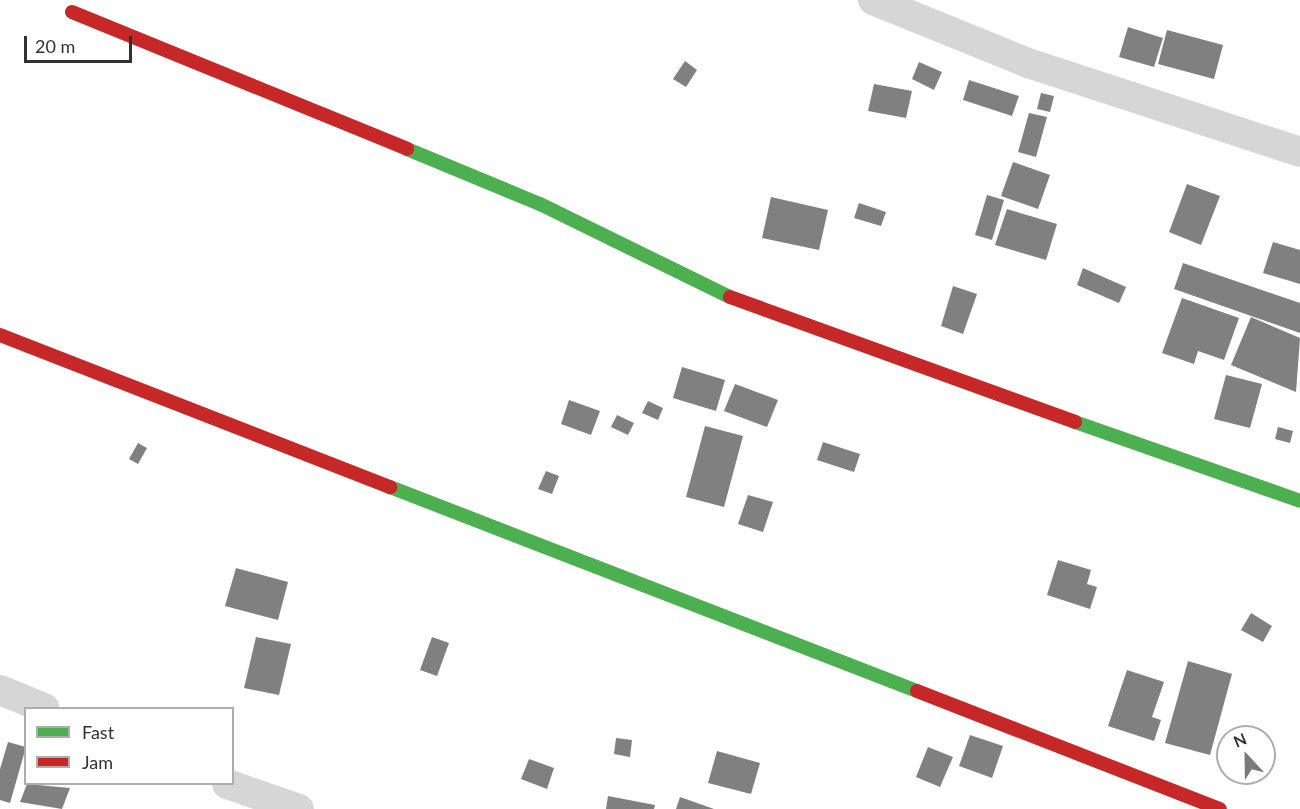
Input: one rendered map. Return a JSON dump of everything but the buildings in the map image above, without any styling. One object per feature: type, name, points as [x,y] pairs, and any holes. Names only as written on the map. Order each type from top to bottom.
[{"type":"street","points":[[873,0],[1028,63],[1300,152]]},
{"type":"street","points":[[72,12],[540,204],[756,310],[1300,501]]},
{"type":"street","points":[[0,335],[1220,809]]},
{"type":"street","points":[[0,690],[42,707]]},
{"type":"street","points":[[232,785],[300,809]]},
{"type":"traffic: fast","points":[[407,149],[540,204],[730,297]]},
{"type":"traffic: fast","points":[[1075,422],[1300,501]]},
{"type":"traffic: fast","points":[[390,487],[917,691]]},
{"type":"traffic: jam","points":[[72,12],[407,149]]},
{"type":"traffic: jam","points":[[730,297],[1075,422]]},
{"type":"traffic: jam","points":[[0,335],[390,487]]},
{"type":"traffic: jam","points":[[917,691],[1220,809]]}]
